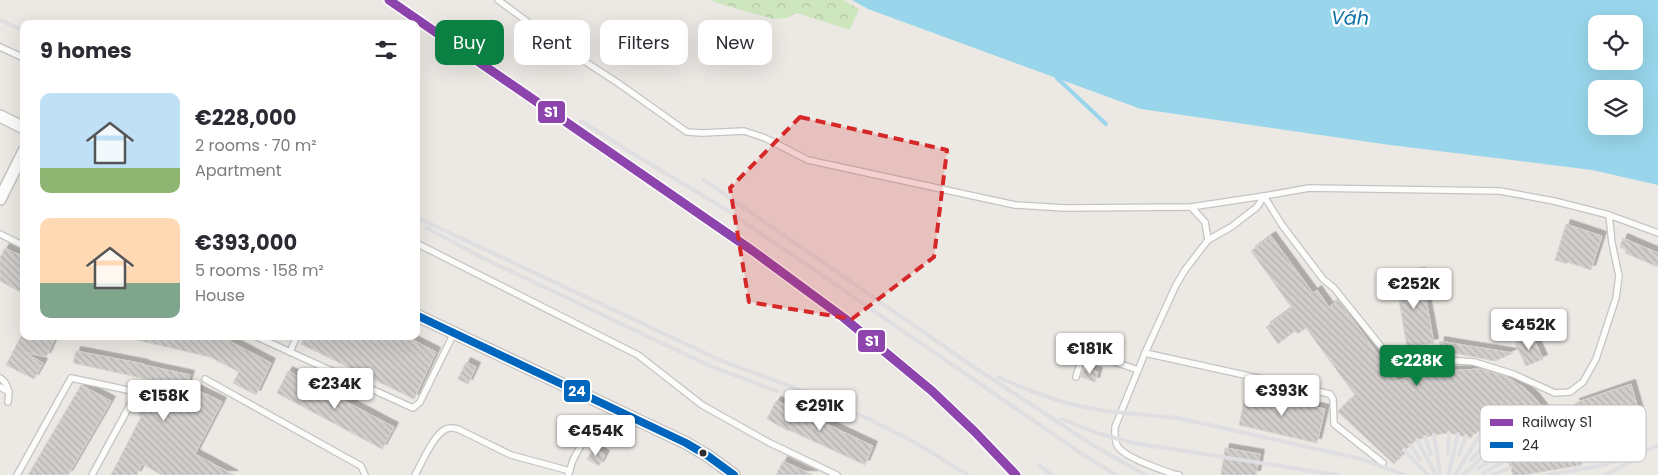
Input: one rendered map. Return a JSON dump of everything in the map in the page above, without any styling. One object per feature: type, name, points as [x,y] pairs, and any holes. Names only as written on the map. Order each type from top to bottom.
[{"type":"street","points":[[0,116],[20,126]]},
{"type":"street","points":[[0,199],[20,159]]},
{"type":"street","points":[[420,317],[686,443],[734,475]]},
{"type":"lane","points":[[500,1],[555,42],[618,83],[687,132],[702,133],[744,130],[765,138],[808,160],[1015,205],[1065,208],[1191,207],[1309,188],[1500,191],[1554,201],[1609,215],[1658,233]]},
{"type":"lane","points":[[0,47],[20,56]]},
{"type":"lane","points":[[1264,196],[1282,225],[1323,279],[1334,288],[1383,349],[1394,358],[1415,361],[1431,359],[1474,362],[1512,374],[1555,393],[1570,392],[1583,382],[1596,359],[1616,298],[1619,276],[1612,243],[1609,215]]},
{"type":"lane","points":[[1179,475],[1130,456],[1118,446],[1115,438],[1115,427],[1145,354],[1185,270],[1208,240],[1231,227],[1257,206],[1264,196]]},
{"type":"lane","points":[[1191,207],[1205,222],[1208,240]]},
{"type":"lane","points":[[0,234],[20,244]]},
{"type":"lane","points":[[420,245],[638,355],[702,406],[768,442],[837,475]]},
{"type":"lane","points":[[264,340],[413,408],[420,402],[454,333]]},
{"type":"lane","points":[[290,352],[295,340]]},
{"type":"lane","points":[[1076,377],[1082,357],[1089,353],[1138,370]]},
{"type":"lane","points":[[1145,354],[1330,394],[1333,399],[1334,424],[1383,463]]},
{"type":"lane","points":[[0,378],[5,383],[9,392],[8,402]]},
{"type":"lane","points":[[17,475],[72,378],[137,392],[92,475]]},
{"type":"lane","points":[[205,379],[361,466],[365,475]]},
{"type":"lane","points":[[0,387],[9,392]]},
{"type":"lane","points":[[415,475],[435,439],[445,429],[450,428],[458,429],[511,455],[569,473],[573,460],[595,419]]},
{"type":"highlighted area","points":[[800,117],[947,150],[934,257],[852,319],[749,302],[730,188]]},
{"type":"green space","points":[[712,0],[844,0],[859,9],[850,30],[797,13],[787,18],[773,19]]},
{"type":"water","name":"Váh","points":[[852,0],[1658,0],[1658,185],[1592,170],[1390,145],[1141,109],[868,9]]},
{"type":"building","points":[[1566,224],[1602,236],[1591,270],[1555,260]]},
{"type":"building","points":[[1271,236],[1313,293],[1317,290],[1329,307],[1338,300],[1398,381],[1413,375],[1429,372],[1480,369],[1505,376],[1522,386],[1541,405],[1480,405],[1480,433],[1476,430],[1471,438],[1449,433],[1417,440],[1401,453],[1402,455],[1394,464],[1338,412],[1355,395],[1306,328],[1298,334],[1295,331],[1278,344],[1266,327],[1292,308],[1251,251]]},
{"type":"building","points":[[1623,238],[1658,253],[1658,267],[1625,253],[1626,250],[1620,247]]},
{"type":"building","points":[[5,248],[20,255],[20,292],[0,281],[0,257]]},
{"type":"building","points":[[1421,272],[1434,343],[1407,347],[1395,276]]},
{"type":"building","points":[[1532,335],[1543,359],[1526,366],[1515,343]]},
{"type":"building","points":[[20,338],[20,340],[54,340],[46,357],[24,352],[43,363],[34,379],[6,365]]},
{"type":"building","points":[[137,340],[228,340],[271,363],[256,395],[233,383],[239,372],[210,357]]},
{"type":"building","points":[[303,340],[413,340],[436,352],[414,399],[301,344]]},
{"type":"building","points":[[1440,341],[1513,353],[1495,361],[1439,350]]},
{"type":"building","points":[[76,351],[190,375],[187,385],[222,402],[195,454],[234,475],[162,475],[142,464],[137,475],[111,475],[141,417],[138,415],[155,381],[73,363]]},
{"type":"building","points":[[466,362],[476,367],[468,384],[458,379]]},
{"type":"building","points":[[1084,368],[1098,372],[1095,382],[1081,377]]},
{"type":"building","points":[[288,371],[394,427],[382,449],[277,393]]},
{"type":"building","points":[[1631,384],[1637,405],[1576,405],[1575,403]]},
{"type":"building","points":[[81,385],[111,401],[68,475],[28,475]]},
{"type":"building","points":[[1246,391],[1325,409],[1317,443],[1239,425]]},
{"type":"building","points":[[776,401],[796,408],[873,446],[865,465],[788,431],[767,419]]},
{"type":"building","points":[[594,448],[605,455],[599,466],[587,459]]},
{"type":"building","points":[[1225,448],[1260,454],[1256,475],[1221,475]]},
{"type":"building","points":[[783,461],[813,475],[776,475]]},
{"type":"building","points":[[1508,462],[1581,462],[1582,465],[1513,475]]},
{"type":"waterway","points":[[1057,78],[1106,124]]},
{"type":"railway","points":[[0,20],[20,29]]},
{"type":"railway","points":[[581,121],[727,210],[1082,454],[1116,475]]},
{"type":"railway","points":[[704,180],[974,367],[1091,444],[1145,475]]},
{"type":"railway","points":[[420,219],[722,361],[813,395],[869,419],[916,443],[968,475]]},
{"type":"railway","points":[[427,228],[483,258],[710,366],[777,391]]},
{"type":"railway","points":[[998,377],[1066,403],[1105,411],[1177,418],[1361,459],[1405,475]]},
{"type":"railway","points":[[1061,419],[1100,434],[1134,443],[1337,475]]},
{"type":"railway","points":[[1448,453],[1449,433]]},
{"type":"railway","points":[[1449,473],[1458,434]]},
{"type":"railway","points":[[1434,435],[1440,473]]},
{"type":"railway","points":[[1455,475],[1480,435]]},
{"type":"railway","points":[[1459,455],[1466,436]]},
{"type":"railway","points":[[1425,437],[1431,455]]},
{"type":"railway","points":[[1417,440],[1436,475]]},
{"type":"railway","points":[[1410,445],[1420,459]]},
{"type":"railway","points":[[1646,450],[1658,446]]},
{"type":"railway","points":[[1404,450],[1428,475]]},
{"type":"railway","points":[[1471,460],[1480,450]]},
{"type":"railway","points":[[1463,475],[1480,460]]},
{"type":"railway","points":[[1478,469],[1488,462]]},
{"type":"railway","points":[[1483,473],[1503,462]]},
{"type":"railway","points":[[1547,475],[1613,462]]},
{"type":"railway","points":[[1605,475],[1630,462]]},
{"type":"railway","points":[[1039,465],[1052,475]]},
{"type":"railway","points":[[1492,475],[1510,468]]},
{"type":"rail line","name":"S1","points":[[389,0],[418,20]]},
{"type":"rail line","name":"S1","points":[[420,21],[753,251],[844,318],[932,391],[1016,475]]},
{"type":"transit line","name":"24","points":[[420,317],[686,443],[734,475]]}]
